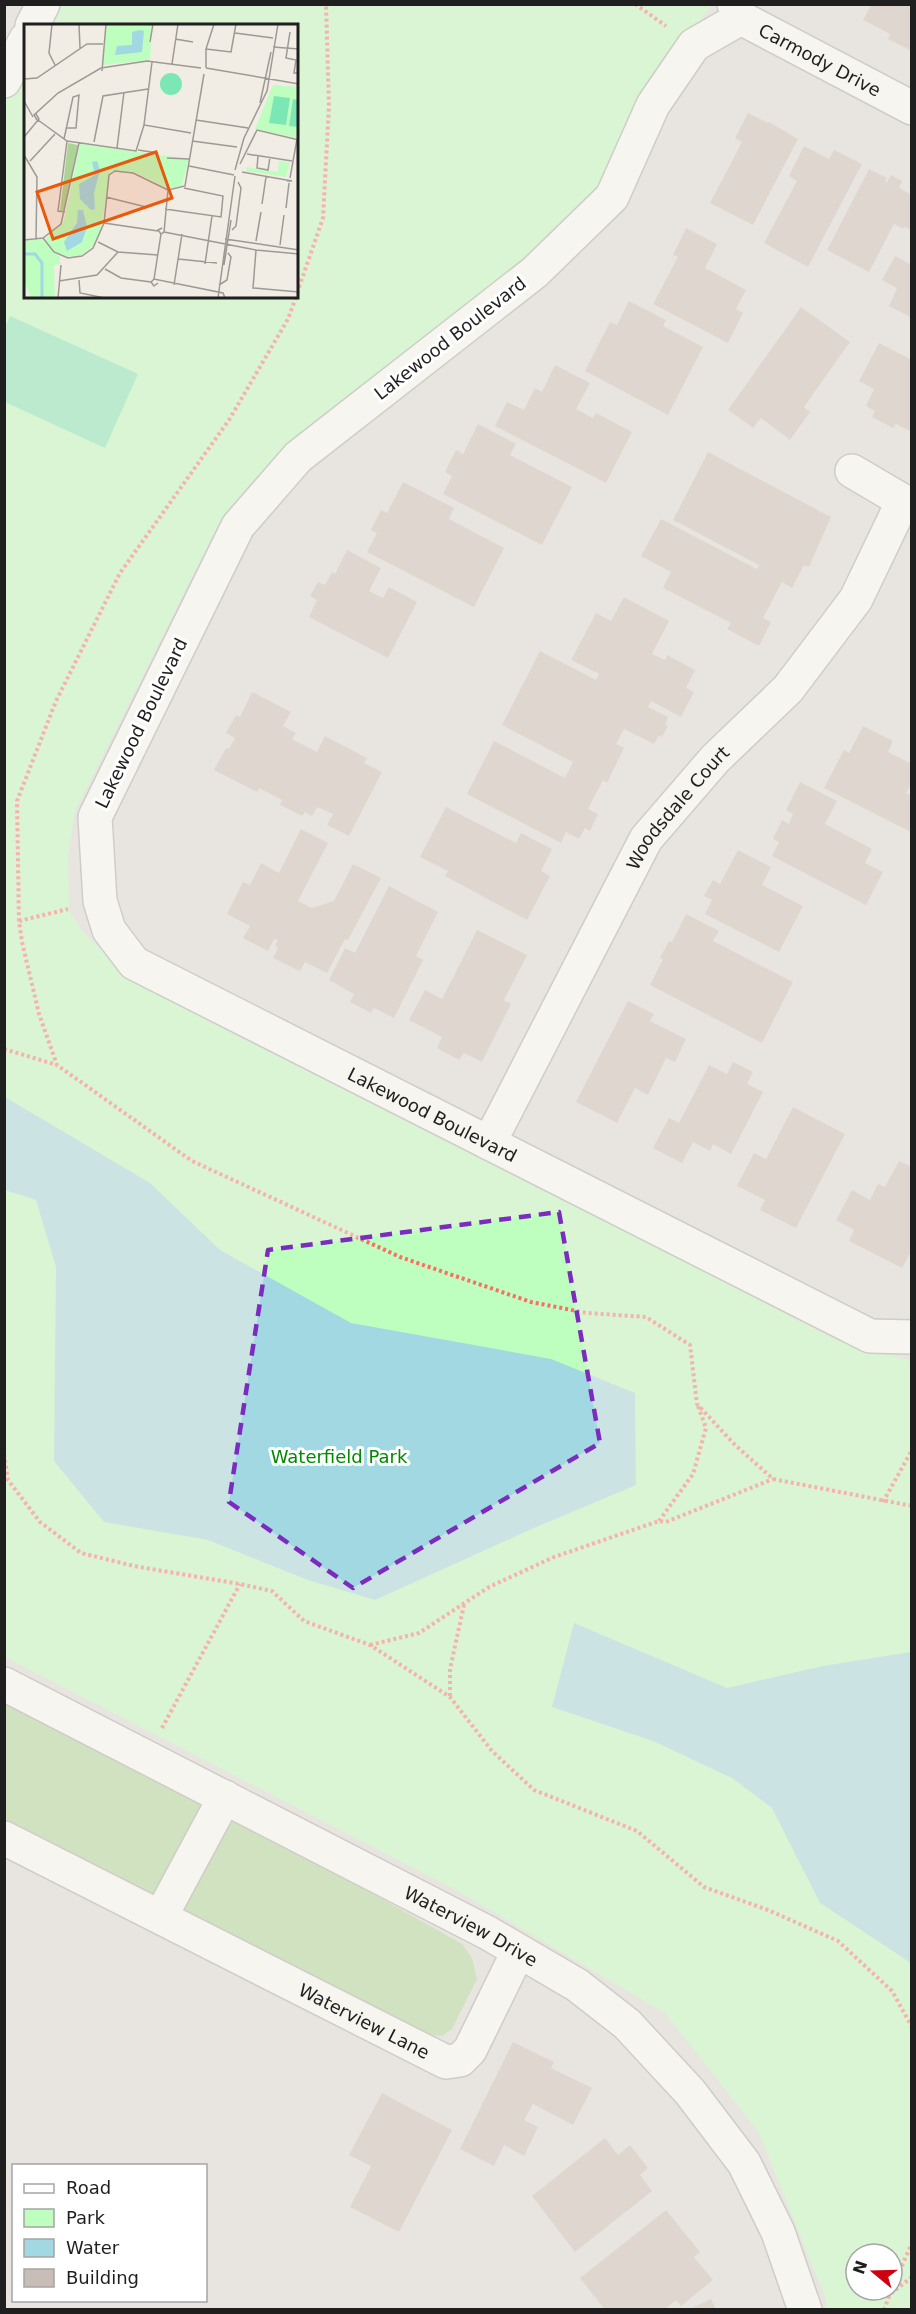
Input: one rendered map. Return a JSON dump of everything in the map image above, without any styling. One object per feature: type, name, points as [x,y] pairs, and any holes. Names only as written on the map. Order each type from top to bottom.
[{"type":"street","points":[[33,24],[43,4]]},
{"type":"street","name":"Carmody Drive","points":[[738,11],[912,108]]},
{"type":"street","name":"Lakewood Boulevard","points":[[738,11],[694,45],[653,105],[612,197],[535,272],[298,457],[238,526],[95,817],[100,901],[109,930],[134,963],[870,1336],[912,1337]]},
{"type":"street","points":[[4,81],[24,43]]},
{"type":"street","name":"Woodsdale Court","points":[[489,1143],[646,839],[715,759],[795,680],[856,599],[907,502],[852,471]]},
{"type":"street","name":"Waterview Drive","points":[[4,1684],[488,1933],[577,1985],[627,2024],[690,2092],[744,2163],[778,2232],[806,2310]]},
{"type":"street","points":[[161,1916],[225,1797]]},
{"type":"street","name":"Waterview Lane","points":[[4,1838],[446,2062],[460,2060],[470,2050],[518,1952]]},
{"type":"path","points":[[298,289],[323,218],[329,106],[326,4]]},
{"type":"path","points":[[57,1065],[39,1014],[22,942],[19,921],[17,801],[56,701],[120,573],[229,420],[288,319],[295,298]]},
{"type":"path","points":[[19,921],[100,901]]},
{"type":"path","points":[[4,1049],[57,1065],[192,1161],[400,1257],[531,1302],[587,1313],[646,1317],[690,1344],[697,1404],[706,1428],[693,1474],[659,1521]]},
{"type":"path","points":[[697,1404],[735,1445],[773,1479],[912,1506]]},
{"type":"path","points":[[883,1502],[912,1450]]},
{"type":"path","points":[[4,1454],[8,1480],[40,1522],[81,1553],[135,1566],[272,1591],[304,1621],[370,1645],[450,1697],[492,1751],[534,1790],[637,1831],[704,1887],[768,1910],[838,1941],[892,1991],[912,2027]]},
{"type":"path","points":[[370,1645],[419,1633],[489,1587],[554,1557],[659,1521],[666,1522],[773,1479]]},
{"type":"path","points":[[146,1757],[240,1584]]},
{"type":"path","points":[[450,1697],[450,1669],[464,1605]]},
{"type":"path","points":[[904,2261],[912,2243]]},
{"type":"highlighted area","points":[[559,1212],[600,1443],[353,1588],[229,1502],[268,1250]]},
{"type":"shaded area","points":[[5,5],[911,5],[911,2309],[5,2310]]},
{"type":"green space","name":"Waterfield Park","points":[[53,5],[712,5],[640,102],[603,186],[531,257],[291,448],[221,519],[75,811],[68,855],[69,911],[82,931],[125,973],[836,1340],[911,1361],[911,2309],[826,2309],[826,2299],[758,2131],[665,2013],[458,1891],[5,1657],[4,98],[24,59],[24,298],[298,298],[298,24],[43,24]]},
{"type":"green space","points":[[10,316],[138,374],[105,448],[5,402],[5,327]]},
{"type":"green space","points":[[4,1686],[462,1944],[472,1958],[477,1979],[452,2029],[442,2036],[430,2035],[5,1822]]},
{"type":"water","points":[[5,1097],[150,1183],[220,1250],[351,1323],[551,1359],[635,1393],[636,1485],[527,1531],[375,1600],[308,1580],[208,1540],[104,1522],[54,1461],[56,1267],[36,1200],[5,1190]]},
{"type":"water","points":[[574,1623],[727,1688],[823,1666],[911,1652],[911,1963],[820,1903],[772,1808],[732,1778],[653,1741],[552,1707]]},
{"type":"building","points":[[871,5],[912,5],[912,51],[888,39],[890,34],[863,20]]},
{"type":"building","points":[[748,113],[798,139],[753,225],[710,203],[742,142],[735,138]]},
{"type":"building","points":[[804,146],[829,159],[834,150],[862,164],[808,267],[764,243],[797,181],[789,176]]},
{"type":"building","points":[[869,169],[887,178],[885,181],[887,182],[891,175],[902,181],[899,188],[912,195],[912,230],[904,227],[903,229],[894,224],[869,272],[827,250]]},
{"type":"building","points":[[686,228],[717,244],[705,268],[746,290],[736,309],[743,313],[728,343],[653,304],[678,257],[673,255]]},
{"type":"building","points":[[895,256],[910,264],[912,261],[912,318],[889,306],[897,288],[882,280]]},
{"type":"building","points":[[629,301],[666,320],[663,326],[703,347],[668,415],[585,371],[610,322],[617,325]]},
{"type":"building","points":[[801,307],[850,342],[804,407],[810,412],[790,440],[761,418],[753,428],[728,410]]},
{"type":"building","points":[[879,343],[912,360],[912,432],[896,424],[893,428],[872,417],[875,411],[866,406],[874,389],[859,381]]},
{"type":"building","points":[[555,365],[590,383],[576,409],[593,418],[596,413],[632,432],[606,483],[495,426],[507,402],[524,410],[535,388],[542,392]]},
{"type":"building","points":[[478,424],[516,444],[510,455],[572,487],[542,545],[443,494],[452,476],[445,472],[456,450],[463,454]]},
{"type":"building","points":[[708,452],[831,517],[809,567],[804,565],[792,588],[782,582],[763,618],[771,622],[759,646],[727,629],[731,623],[663,588],[671,572],[641,556],[661,519],[757,569],[759,565],[673,520]]},
{"type":"building","points":[[403,482],[454,508],[449,519],[504,548],[474,607],[367,552],[377,533],[371,530],[381,510],[387,513]]},
{"type":"building","points":[[347,550],[381,568],[369,591],[383,598],[389,587],[417,602],[388,658],[309,617],[317,600],[310,596],[318,582],[325,585],[332,572],[335,574]]},
{"type":"building","points":[[624,597],[669,621],[652,654],[665,660],[667,655],[695,670],[686,688],[694,692],[681,717],[651,701],[648,707],[668,717],[665,725],[668,726],[662,737],[659,736],[654,744],[624,729],[616,744],[624,748],[607,783],[603,780],[588,809],[598,814],[590,831],[585,828],[579,839],[566,832],[561,843],[467,794],[494,741],[565,778],[573,762],[502,725],[540,651],[596,680],[599,674],[571,660],[596,613],[611,621]]},
{"type":"building","points":[[252,692],[291,712],[283,726],[296,733],[292,739],[317,752],[325,736],[367,758],[364,763],[382,772],[349,836],[327,825],[333,814],[317,807],[312,816],[305,812],[302,816],[280,805],[282,800],[259,788],[257,792],[214,770],[226,748],[229,749],[235,738],[226,733],[236,715],[240,717]]},
{"type":"building","points":[[863,726],[893,741],[888,752],[912,764],[912,783],[906,793],[912,796],[912,827],[909,831],[824,788],[844,750],[849,753]]},
{"type":"building","points":[[800,782],[837,801],[825,824],[872,849],[865,863],[883,872],[866,905],[772,856],[779,842],[773,839],[782,820],[789,824],[793,814],[786,810]]},
{"type":"building","points":[[446,807],[516,843],[521,833],[552,849],[541,871],[550,876],[527,920],[445,876],[448,871],[420,857]]},
{"type":"building","points":[[301,829],[328,843],[298,901],[312,908],[334,901],[353,864],[381,878],[348,940],[345,939],[327,973],[305,962],[300,971],[273,958],[278,948],[275,946],[278,940],[274,939],[268,951],[243,938],[250,926],[227,914],[243,882],[250,885],[261,863],[279,873]]},
{"type":"building","points":[[738,850],[771,867],[762,885],[803,906],[779,952],[705,914],[712,900],[704,896],[713,880],[720,884]]},
{"type":"building","points":[[389,886],[438,912],[416,956],[423,960],[394,1018],[374,1008],[371,1013],[350,1002],[354,994],[329,980],[345,948],[355,953]]},
{"type":"building","points":[[686,914],[719,931],[713,941],[793,982],[762,1043],[650,985],[663,959],[660,958],[669,941],[672,942]]},
{"type":"building","points":[[477,930],[527,955],[504,1000],[511,1004],[482,1062],[464,1053],[459,1060],[437,1048],[442,1037],[409,1020],[425,990],[442,999]]},
{"type":"building","points":[[628,1001],[654,1014],[650,1021],[686,1039],[675,1062],[666,1058],[648,1095],[635,1088],[617,1123],[576,1102]]},
{"type":"building","points":[[733,1062],[753,1072],[747,1084],[763,1092],[731,1154],[713,1144],[710,1151],[693,1142],[682,1163],[653,1148],[669,1118],[679,1123],[709,1065],[727,1074]]},
{"type":"building","points":[[793,1107],[845,1134],[796,1228],[760,1210],[765,1200],[737,1186],[754,1153],[766,1159]]},
{"type":"building","points":[[899,1161],[912,1167],[912,1250],[902,1268],[849,1241],[854,1230],[836,1220],[852,1190],[870,1200],[878,1184],[885,1187]]},
{"type":"building","points":[[513,2042],[554,2062],[551,2068],[592,2088],[573,2125],[533,2104],[524,2120],[538,2127],[524,2156],[504,2145],[494,2166],[460,2149]]},
{"type":"building","points":[[382,2093],[452,2130],[399,2232],[350,2207],[371,2166],[349,2155]]},
{"type":"building","points":[[605,2138],[618,2155],[630,2145],[648,2168],[640,2175],[652,2191],[575,2252],[532,2196]]},
{"type":"building","points":[[666,2210],[700,2252],[694,2257],[713,2280],[681,2306],[676,2300],[664,2310],[605,2310],[580,2278]]},
{"type":"building","points":[[711,2299],[716,2310],[688,2310]]}]
